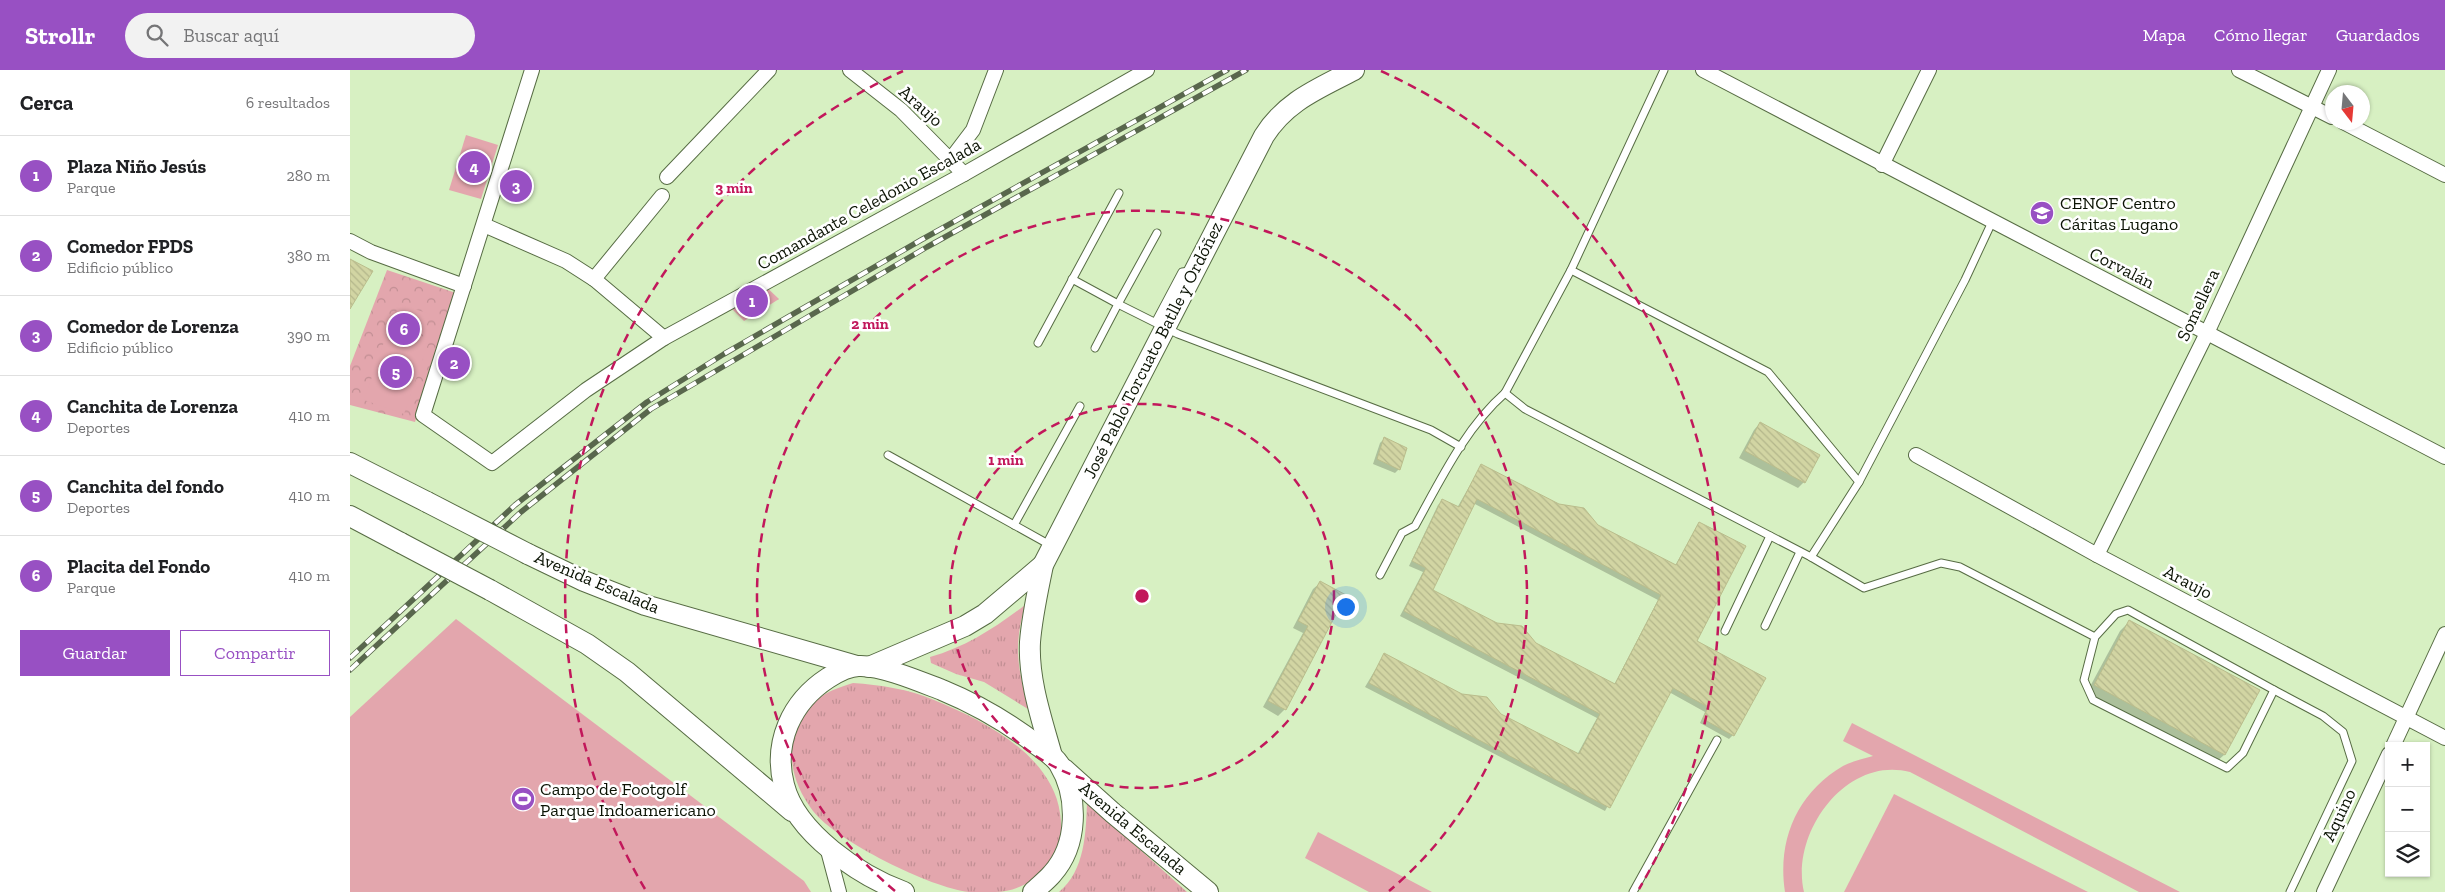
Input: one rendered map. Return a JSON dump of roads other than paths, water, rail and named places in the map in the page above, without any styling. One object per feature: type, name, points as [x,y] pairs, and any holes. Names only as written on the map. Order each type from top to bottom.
[{"type":"main road","name":"José Pablo Torcuato Batlle y Ordóñez","points":[[1033,892],[1053,873],[1068,848],[1074,820],[1070,791],[1055,760],[1036,696],[1030,643],[1034,607],[1043,565],[1159,325],[1193,272],[1274,120],[1294,102],[1354,70]]},
{"type":"main road","name":"Avenida Escalada","points":[[350,463],[584,581],[645,605],[918,681],[966,700],[1011,725],[1055,760],[1113,813],[1208,892]]},
{"type":"main road","points":[[350,516],[587,644],[627,672],[799,817],[826,846],[858,869],[904,892]]},
{"type":"main road","name":"José Pablo Torcuato Batlle y Ordóñez","points":[[799,817],[786,797],[781,773],[781,749],[786,726],[798,705],[814,687],[834,674],[863,666],[972,622],[992,608],[1043,565]]},
{"type":"street","points":[[350,241],[371,252],[464,286],[532,70]]},
{"type":"street","points":[[667,177],[769,70]]},
{"type":"street","name":"Araujo","points":[[850,70],[901,110],[964,174]]},
{"type":"street","points":[[951,159],[973,130],[996,70]]},
{"type":"street","name":"Comandante Celedonio Escalada","points":[[464,286],[423,415],[492,463],[586,390],[664,338],[964,174],[1147,70]]},
{"type":"street","name":"Corvalán","points":[[1703,70],[2445,457]]},
{"type":"street","points":[[1882,165],[1929,70]]},
{"type":"street","points":[[2239,70],[2325,113]]},
{"type":"street","name":"Somellera","points":[[2097,555],[2207,333],[2329,70]]},
{"type":"street","points":[[2359,130],[2445,175]]},
{"type":"street","points":[[594,279],[662,196]]},
{"type":"street","points":[[484,225],[566,261],[594,279],[664,338]]},
{"type":"street","name":"Araujo","points":[[1916,455],[2097,555],[2445,738]]},
{"type":"street","points":[[2395,742],[2445,634]]},
{"type":"street","name":"Aquino","points":[[2324,892],[2385,762]]},
{"type":"street","points":[[826,846],[839,892]]},
{"type":"lane","points":[[1380,575],[1402,533],[1415,526],[1461,447],[1489,407],[1505,394],[1571,270],[1664,70]]},
{"type":"lane","points":[[1038,343],[1119,193]]},
{"type":"lane","points":[[1811,557],[1858,482],[1965,280],[1992,222]]},
{"type":"lane","points":[[1095,348],[1157,232]]},
{"type":"lane","points":[[1571,270],[1768,372],[1858,482]]},
{"type":"lane","points":[[1072,279],[1159,325],[1431,430],[1461,447]]},
{"type":"lane","points":[[1505,394],[1525,409],[1811,557],[1864,588],[1941,563],[1960,567],[2095,637]]},
{"type":"lane","points":[[1014,524],[1080,406]]},
{"type":"lane","points":[[888,455],[1053,546]]},
{"type":"lane","points":[[1725,631],[1770,536]]},
{"type":"lane","points":[[1765,626],[1800,552]]},
{"type":"lane","points":[[2274,690],[2243,753],[2227,768],[2093,700],[2084,680],[2095,637],[2116,614],[2128,610],[2323,716],[2343,732],[2352,761],[2290,892]]},
{"type":"lane","points":[[1634,892],[1717,740]]},
{"type":"railway","points":[[350,658],[515,505],[647,402],[724,354],[921,240],[1227,70]]},
{"type":"railway","points":[[350,670],[521,512],[651,409],[927,247],[1246,70]]},
{"type":"place","name":"Canchita de Lorenza","points":[[474,167]]},
{"type":"place","name":"Comedor de Lorenza","points":[[516,186]]},
{"type":"place","name":"CENOF Centro Cáritas Lugano","points":[[2042,213]]},
{"type":"place","name":"Plaza Niño Jesús","points":[[752,301]]},
{"type":"place","name":"Placita del Fondo","points":[[404,329]]},
{"type":"place","name":"Comedor FPDS","points":[[454,363]]},
{"type":"place","name":"Canchita del fondo","points":[[396,372]]},
{"type":"place","name":"Campo de Footgolf Parque Indoamericano","points":[[523,799]]}]
